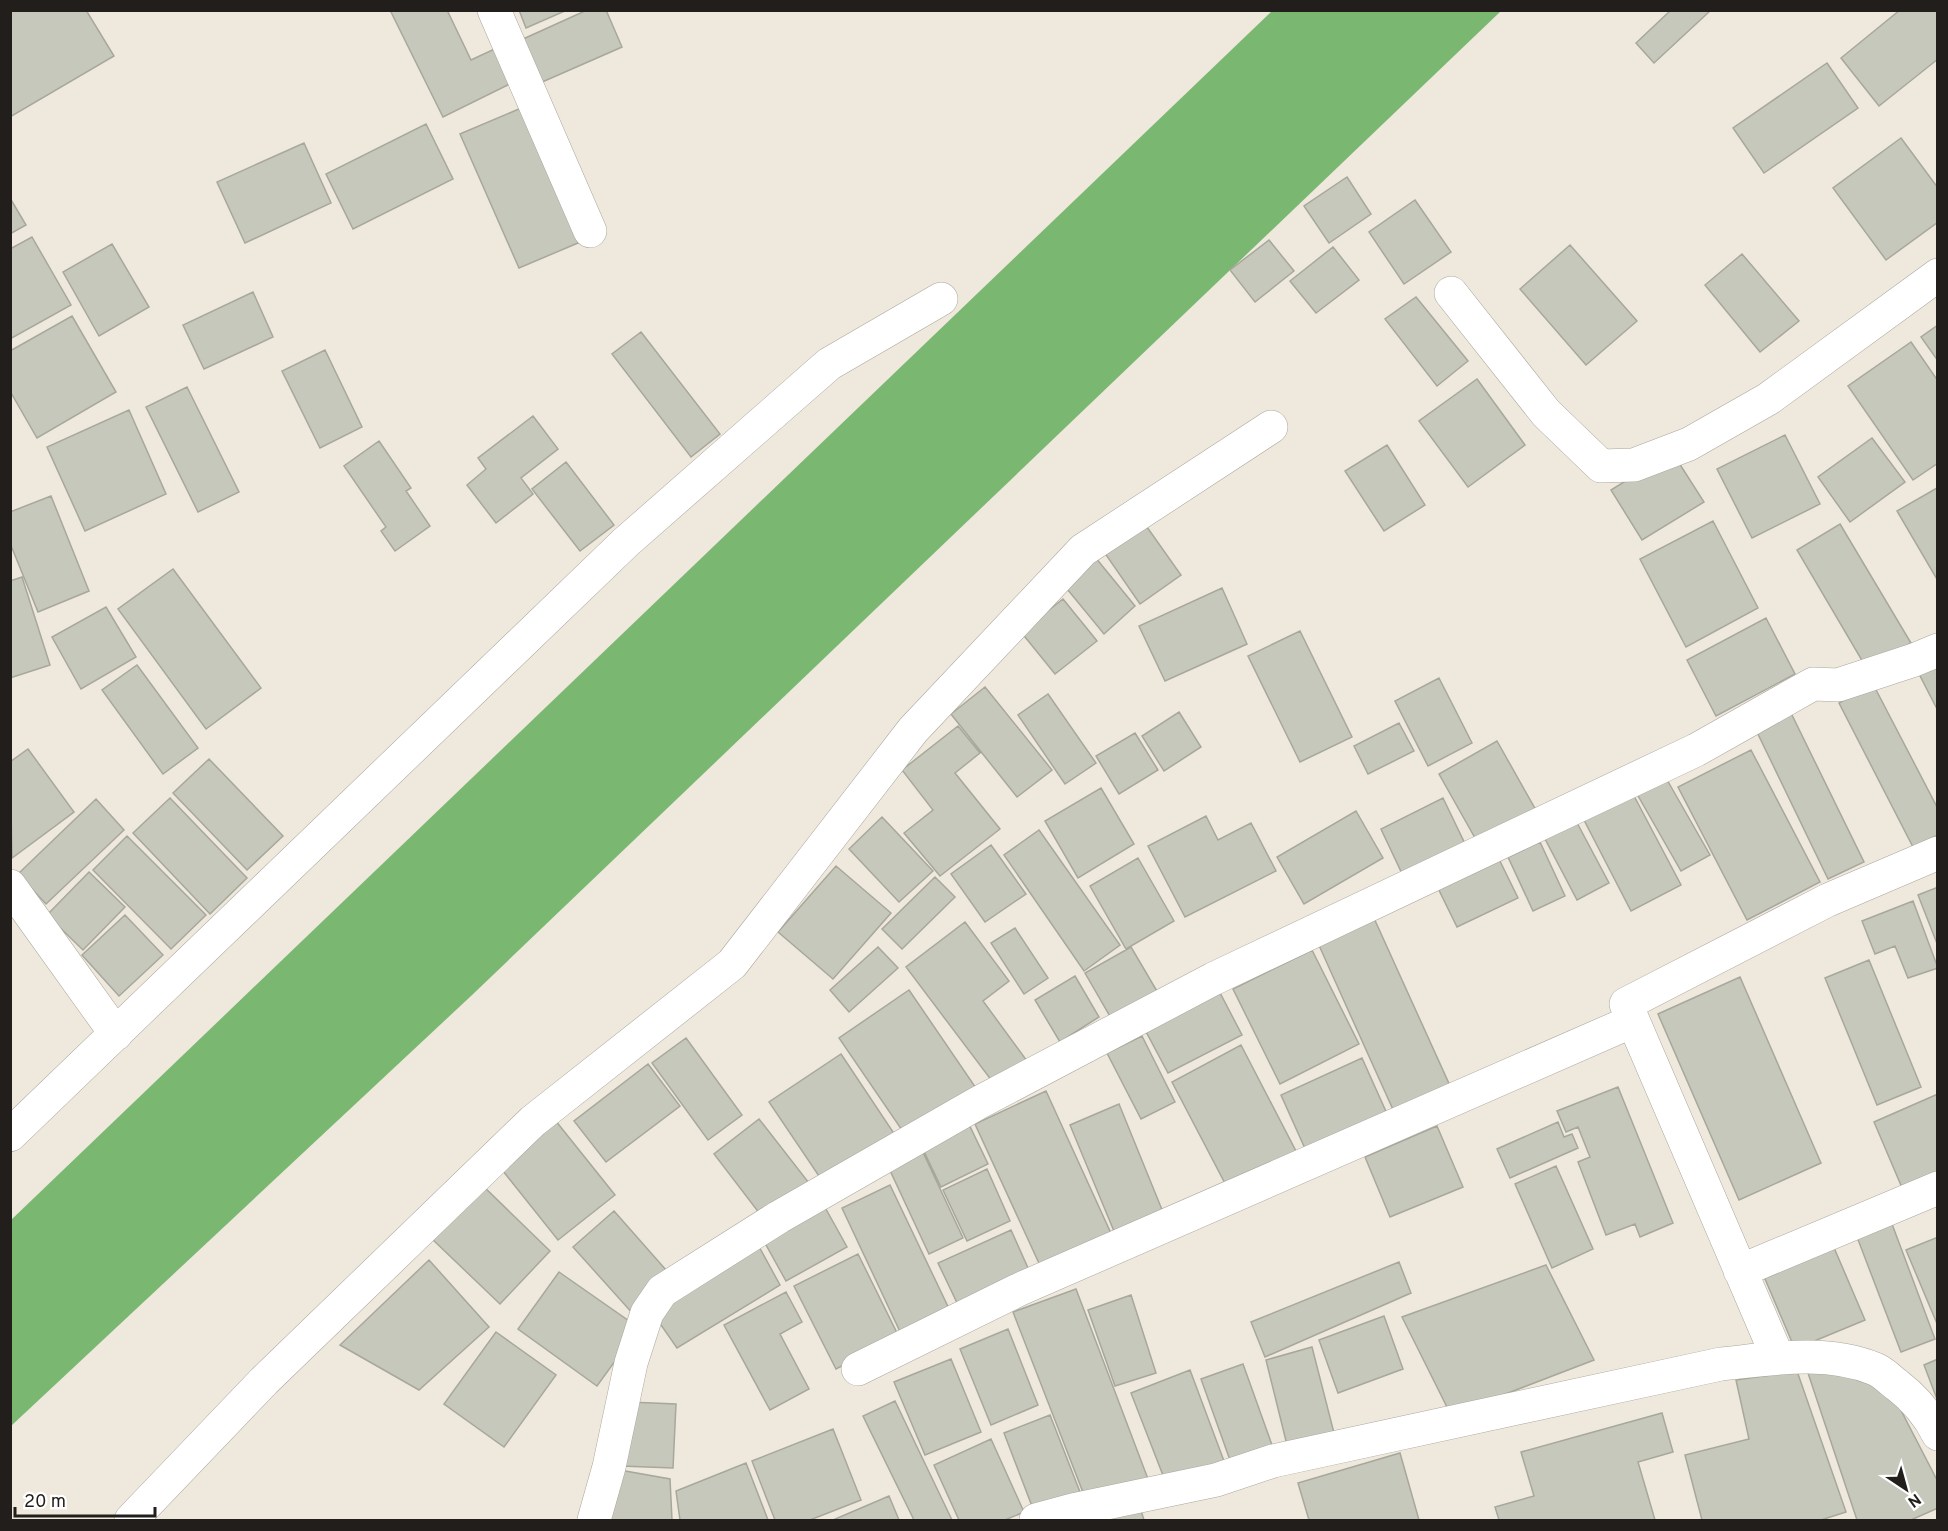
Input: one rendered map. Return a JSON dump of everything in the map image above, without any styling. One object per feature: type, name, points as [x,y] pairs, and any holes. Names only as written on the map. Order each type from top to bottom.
[{"type":"street","points":[[494,10],[590,231]]},
{"type":"street","points":[[1451,293],[1546,413],[1600,466],[1634,465],[1689,444],[1768,399],[1938,275]]},
{"type":"street","points":[[10,1134],[626,542],[829,364],[941,299]]},
{"type":"street","points":[[131,1521],[264,1381],[533,1121],[732,964],[913,730],[1083,550],[1271,427]]},
{"type":"street","points":[[594,1521],[609,1467],[631,1363],[647,1313],[662,1291],[779,1217],[978,1103],[1213,979],[1696,750],[1813,684],[1839,685],[1938,650]]},
{"type":"street","points":[[1778,1358],[1626,1004],[1828,900],[1938,853]]},
{"type":"street","points":[[10,886],[116,1034]]},
{"type":"street","points":[[858,1369],[1018,1290],[1633,1021]]},
{"type":"street","points":[[1740,1271],[1938,1188]]},
{"type":"street","points":[[1036,1521],[1073,1510],[1216,1480],[1273,1461],[1721,1364],[1778,1358],[1840,1358],[1877,1369],[1911,1396],[1938,1434]]},
{"type":"shaded area","points":[[1273,10],[1501,11],[471,996],[11,1426],[11,1220]]},
{"type":"building","points":[[10,10],[86,10],[114,56],[10,117]]},
{"type":"building","points":[[390,10],[447,10],[471,60],[501,46],[518,80],[443,117]]},
{"type":"building","points":[[519,10],[567,10],[526,28]]},
{"type":"building","points":[[587,10],[606,10],[622,47],[540,83],[521,40]]},
{"type":"building","points":[[1671,10],[1711,10],[1654,63],[1636,43]]},
{"type":"building","points":[[1900,10],[1938,10],[1938,59],[1879,106],[1841,58]]},
{"type":"building","points":[[1827,63],[1858,108],[1764,173],[1733,128]]},
{"type":"building","points":[[526,106],[585,240],[519,268],[460,134]]},
{"type":"building","points":[[426,124],[453,179],[353,229],[326,174]]},
{"type":"building","points":[[1901,138],[1938,188],[1938,222],[1886,260],[1833,188]]},
{"type":"building","points":[[304,143],[331,203],[245,243],[217,182]]},
{"type":"building","points":[[1347,177],[1371,214],[1329,243],[1304,206]]},
{"type":"building","points":[[10,198],[26,225],[10,234]]},
{"type":"building","points":[[1415,200],[1451,252],[1404,284],[1369,232]]},
{"type":"building","points":[[32,237],[71,305],[10,339],[10,249]]},
{"type":"building","points":[[1269,240],[1294,271],[1255,302],[1230,270]]},
{"type":"building","points":[[112,244],[149,307],[99,336],[63,272]]},
{"type":"building","points":[[1570,245],[1637,321],[1586,365],[1520,289]]},
{"type":"building","points":[[1333,247],[1359,280],[1316,313],[1290,281]]},
{"type":"building","points":[[1742,254],[1799,321],[1760,352],[1705,285]]},
{"type":"building","points":[[253,292],[273,337],[204,369],[183,325]]},
{"type":"building","points":[[1416,297],[1468,361],[1437,386],[1385,319]]},
{"type":"building","points":[[72,316],[116,392],[37,438],[10,391],[10,351]]},
{"type":"building","points":[[1938,325],[1938,361],[1921,337]]},
{"type":"building","points":[[641,332],[720,434],[691,457],[612,354]]},
{"type":"building","points":[[1911,342],[1938,381],[1938,463],[1913,480],[1848,386]]},
{"type":"building","points":[[325,350],[362,427],[320,448],[282,371]]},
{"type":"building","points":[[1477,379],[1525,445],[1468,487],[1419,421]]},
{"type":"building","points":[[187,387],[239,492],[198,512],[146,407]]},
{"type":"building","points":[[129,410],[166,494],[85,531],[47,447]]},
{"type":"building","points":[[533,416],[558,449],[521,478],[533,494],[496,523],[467,485],[486,469],[478,458]]},
{"type":"building","points":[[1785,435],[1820,504],[1752,538],[1717,469]]},
{"type":"building","points":[[1872,438],[1905,482],[1850,522],[1818,477]]},
{"type":"building","points":[[379,441],[411,488],[406,491],[430,526],[395,551],[381,531],[386,527],[344,466]]},
{"type":"building","points":[[1387,445],[1425,505],[1384,531],[1345,471]]},
{"type":"building","points":[[1672,452],[1704,502],[1642,540],[1611,490]]},
{"type":"building","points":[[566,462],[614,525],[580,551],[532,489]]},
{"type":"building","points":[[1938,489],[1938,581],[1897,511]]},
{"type":"building","points":[[51,496],[89,591],[38,612],[10,543],[10,512]]},
{"type":"building","points":[[1142,520],[1181,575],[1140,604],[1102,549]]},
{"type":"building","points":[[1713,521],[1758,608],[1686,647],[1640,559]]},
{"type":"building","points":[[1840,524],[1911,643],[1867,669],[1797,550]]},
{"type":"building","points":[[1095,557],[1135,606],[1104,634],[1063,584]]},
{"type":"building","points":[[173,569],[261,688],[206,729],[118,609]]},
{"type":"building","points":[[22,577],[50,665],[10,678],[10,581]]},
{"type":"building","points":[[1222,588],[1247,644],[1165,681],[1139,626]]},
{"type":"building","points":[[1063,599],[1097,641],[1055,674],[1021,632]]},
{"type":"building","points":[[106,607],[136,657],[81,689],[52,637]]},
{"type":"building","points":[[1766,618],[1795,674],[1716,716],[1687,660]]},
{"type":"building","points":[[1300,631],[1352,737],[1300,762],[1248,656]]},
{"type":"building","points":[[1938,658],[1938,711],[1916,668]]},
{"type":"building","points":[[137,665],[198,748],[163,774],[102,690]]},
{"type":"building","points":[[1439,678],[1472,743],[1428,766],[1395,701]]},
{"type":"building","points":[[1873,684],[1938,809],[1938,835],[1913,847],[1839,703]]},
{"type":"building","points":[[985,687],[1052,770],[1017,797],[951,714]]},
{"type":"building","points":[[1048,694],[1096,763],[1065,784],[1018,715]]},
{"type":"building","points":[[1179,712],[1201,747],[1164,771],[1142,736]]},
{"type":"building","points":[[1791,713],[1864,862],[1828,879],[1756,730]]},
{"type":"building","points":[[1399,723],[1414,751],[1368,774],[1354,746]]},
{"type":"building","points":[[958,726],[980,753],[955,773],[1000,829],[940,876],[904,833],[933,810],[902,770]]},
{"type":"building","points":[[1135,733],[1158,770],[1119,794],[1096,756]]},
{"type":"building","points":[[1497,741],[1537,812],[1479,845],[1439,774]]},
{"type":"building","points":[[28,749],[74,812],[12,858],[10,762]]},
{"type":"building","points":[[1751,750],[1820,882],[1747,920],[1678,787]]},
{"type":"building","points":[[209,759],[283,836],[247,870],[173,793]]},
{"type":"building","points":[[1666,778],[1710,855],[1681,871],[1637,794]]},
{"type":"building","points":[[1101,788],[1134,844],[1078,878],[1045,821]]},
{"type":"building","points":[[1633,794],[1681,885],[1631,911],[1584,820]]},
{"type":"building","points":[[170,798],[247,878],[210,914],[133,833]]},
{"type":"building","points":[[1443,798],[1468,850],[1405,880],[1381,829]]},
{"type":"building","points":[[96,799],[124,830],[46,904],[18,874]]},
{"type":"building","points":[[1356,811],[1383,858],[1304,904],[1277,857]]},
{"type":"building","points":[[1206,816],[1218,840],[1251,823],[1276,871],[1185,917],[1148,846]]},
{"type":"building","points":[[882,817],[933,871],[899,902],[849,849]]},
{"type":"building","points":[[1575,819],[1609,883],[1577,900],[1543,835]]},
{"type":"building","points":[[1039,830],[1120,945],[1084,971],[1004,855]]},
{"type":"building","points":[[127,836],[206,915],[171,949],[93,870]]},
{"type":"building","points":[[1540,842],[1565,896],[1533,911],[1508,857]]},
{"type":"building","points":[[991,845],[1026,894],[985,922],[951,874]]},
{"type":"building","points":[[1496,853],[1518,898],[1457,927],[1435,882]]},
{"type":"building","points":[[1138,858],[1174,921],[1126,949],[1090,886]]},
{"type":"building","points":[[836,866],[891,913],[833,979],[778,932]]},
{"type":"building","points":[[89,872],[125,907],[83,950],[47,915]]},
{"type":"building","points":[[935,877],[955,897],[902,949],[882,929]]},
{"type":"building","points":[[1938,887],[1938,946],[1918,895]]},
{"type":"building","points":[[1913,901],[1938,968],[1908,978],[1895,946],[1875,954],[1862,921]]},
{"type":"building","points":[[125,915],[163,955],[119,996],[82,955]]},
{"type":"building","points":[[1373,916],[1451,1088],[1395,1114],[1317,941]]},
{"type":"building","points":[[965,922],[1009,981],[983,1001],[1030,1065],[998,1089],[906,967]]},
{"type":"building","points":[[1015,928],[1048,978],[1024,994],[991,943]]},
{"type":"building","points":[[878,947],[898,968],[849,1012],[830,990]]},
{"type":"building","points":[[1131,947],[1161,998],[1115,1025],[1085,973]]},
{"type":"building","points":[[1312,950],[1359,1044],[1280,1084],[1233,989]]},
{"type":"building","points":[[1869,960],[1921,1087],[1877,1105],[1825,978]]},
{"type":"building","points":[[1075,976],[1099,1017],[1060,1042],[1035,1000]]},
{"type":"building","points":[[1740,977],[1821,1163],[1739,1200],[1658,1014]]},
{"type":"building","points":[[1217,987],[1242,1035],[1168,1073],[1143,1026]]},
{"type":"building","points":[[909,990],[978,1091],[908,1139],[839,1038]]},
{"type":"building","points":[[1142,1036],[1175,1102],[1141,1119],[1107,1053]]},
{"type":"building","points":[[686,1038],[742,1115],[708,1140],[652,1063]]},
{"type":"building","points":[[1241,1045],[1298,1155],[1229,1191],[1172,1082]]},
{"type":"building","points":[[841,1054],[895,1135],[823,1182],[769,1102]]},
{"type":"building","points":[[1362,1058],[1388,1116],[1307,1153],[1281,1095]]},
{"type":"building","points":[[648,1064],[680,1106],[606,1162],[574,1121]]},
{"type":"building","points":[[1618,1087],[1673,1223],[1640,1237],[1635,1224],[1606,1235],[1578,1162],[1590,1157],[1578,1127],[1566,1132],[1557,1111]]},
{"type":"building","points":[[1046,1091],[1114,1240],[1043,1272],[975,1124]]},
{"type":"building","points":[[1938,1094],[1938,1183],[1906,1197],[1874,1122]]},
{"type":"building","points":[[1119,1104],[1165,1217],[1116,1236],[1070,1125]]},
{"type":"building","points":[[965,1116],[988,1164],[941,1187],[918,1139]]},
{"type":"building","points":[[759,1119],[809,1183],[763,1218],[714,1154]]},
{"type":"building","points":[[555,1120],[615,1195],[558,1240],[499,1166]]},
{"type":"building","points":[[1558,1122],[1564,1137],[1572,1134],[1578,1148],[1510,1178],[1497,1149]]},
{"type":"building","points":[[1437,1126],[1463,1187],[1390,1217],[1365,1157]]},
{"type":"building","points":[[921,1148],[963,1238],[929,1254],[887,1164]]},
{"type":"building","points":[[1556,1166],[1593,1249],[1552,1268],[1515,1184]]},
{"type":"building","points":[[987,1169],[1010,1221],[967,1241],[943,1190]]},
{"type":"building","points":[[481,1184],[550,1251],[500,1304],[430,1237]]},
{"type":"building","points":[[890,1185],[952,1315],[903,1338],[842,1208]]},
{"type":"building","points":[[822,1202],[847,1247],[786,1281],[761,1236]]},
{"type":"building","points":[[614,1211],[674,1279],[634,1315],[573,1247]]},
{"type":"building","points":[[1892,1224],[1935,1339],[1901,1352],[1857,1237]]},
{"type":"building","points":[[1011,1230],[1032,1277],[960,1309],[938,1263]]},
{"type":"building","points":[[1938,1237],[1938,1326],[1906,1250]]},
{"type":"building","points":[[757,1243],[780,1285],[677,1348],[654,1315]]},
{"type":"building","points":[[1832,1243],[1865,1320],[1795,1349],[1762,1272]]},
{"type":"building","points":[[858,1254],[899,1337],[836,1369],[794,1286]]},
{"type":"building","points":[[429,1260],[489,1327],[419,1390],[340,1345]]},
{"type":"building","points":[[1399,1262],[1411,1293],[1265,1357],[1251,1322]]},
{"type":"building","points":[[1546,1265],[1594,1360],[1451,1415],[1402,1317]]},
{"type":"building","points":[[559,1272],[639,1328],[597,1386],[518,1329]]},
{"type":"building","points":[[1076,1289],[1148,1479],[1086,1500],[1013,1312]]},
{"type":"building","points":[[786,1292],[802,1322],[780,1334],[809,1389],[770,1410],[724,1325]]},
{"type":"building","points":[[1131,1295],[1156,1373],[1115,1386],[1088,1310]]},
{"type":"building","points":[[1384,1316],[1403,1369],[1338,1393],[1319,1340]]},
{"type":"building","points":[[1008,1329],[1038,1405],[991,1425],[960,1349]]},
{"type":"building","points":[[496,1332],[556,1375],[504,1447],[444,1404]]},
{"type":"building","points":[[1312,1347],[1334,1433],[1287,1445],[1266,1360]]},
{"type":"building","points":[[951,1359],[981,1432],[925,1455],[894,1382]]},
{"type":"building","points":[[1938,1359],[1938,1399],[1937,1399],[1924,1365]]},
{"type":"building","points":[[1243,1364],[1272,1445],[1230,1460],[1201,1379]]},
{"type":"building","points":[[1190,1370],[1224,1461],[1166,1483],[1131,1393]]},
{"type":"building","points":[[1797,1371],[1846,1512],[1821,1520],[1702,1520],[1685,1455],[1749,1439],[1736,1380]]},
{"type":"building","points":[[1808,1373],[1849,1374],[1893,1395],[1938,1482],[1938,1508],[1911,1520],[1857,1520]]},
{"type":"building","points":[[895,1401],[952,1520],[914,1520],[863,1416]]},
{"type":"building","points":[[629,1402],[676,1404],[673,1468],[621,1466]]},
{"type":"building","points":[[1662,1413],[1673,1452],[1638,1462],[1655,1520],[1499,1520],[1495,1507],[1534,1496],[1521,1452]]},
{"type":"building","points":[[1050,1415],[1082,1497],[1035,1514],[1004,1433]]},
{"type":"building","points":[[833,1429],[861,1500],[810,1520],[775,1520],[752,1461]]},
{"type":"building","points":[[991,1439],[1024,1512],[1005,1520],[959,1520],[934,1465]]},
{"type":"building","points":[[1400,1453],[1419,1520],[1309,1520],[1298,1483]]},
{"type":"building","points":[[746,1463],[768,1520],[680,1520],[676,1491]]},
{"type":"building","points":[[614,1469],[670,1479],[672,1520],[602,1520]]},
{"type":"building","points":[[889,1496],[899,1520],[833,1520]]},
{"type":"building","points":[[1139,1504],[1144,1520],[1083,1520]]}]
